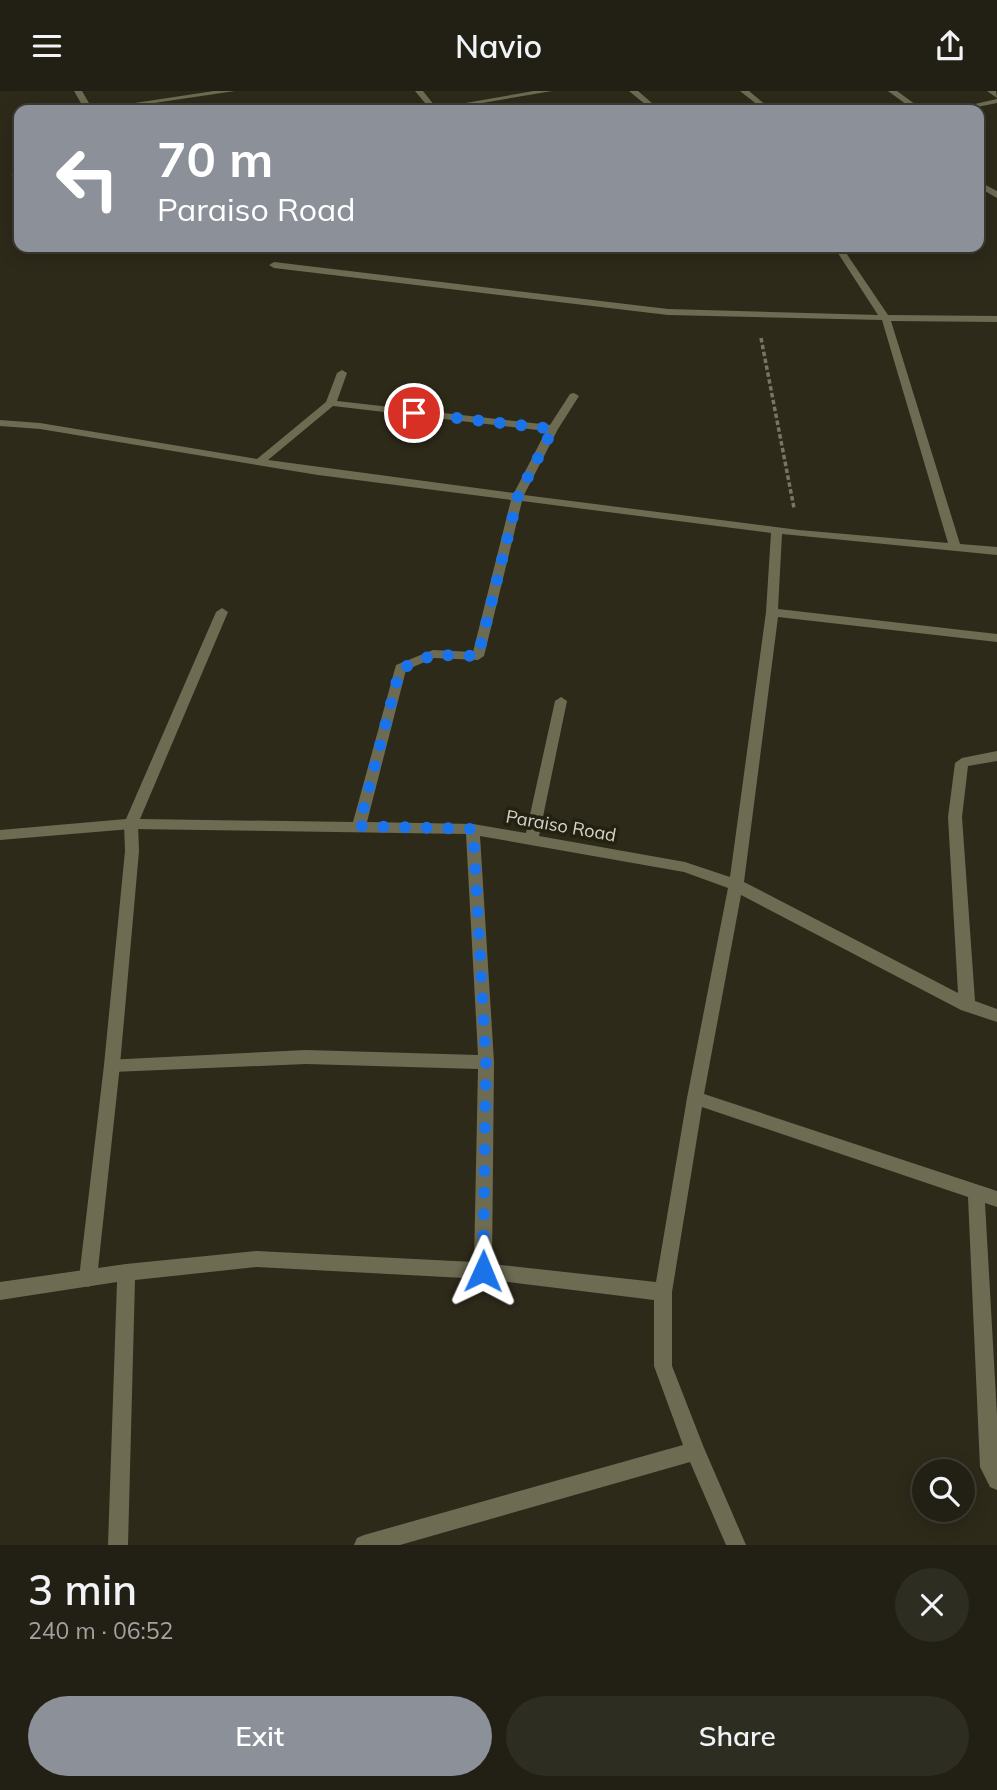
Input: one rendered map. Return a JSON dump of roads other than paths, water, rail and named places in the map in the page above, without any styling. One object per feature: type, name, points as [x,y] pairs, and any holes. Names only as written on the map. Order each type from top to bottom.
[{"type":"street","points":[[128,105],[231,91]]},
{"type":"street","points":[[419,91],[431,105]]},
{"type":"street","points":[[454,105],[548,91]]},
{"type":"street","points":[[633,91],[650,105]]},
{"type":"street","points":[[744,91],[762,105]]},
{"type":"street","points":[[892,91],[912,105]]},
{"type":"street","points":[[972,105],[997,99],[991,91]]},
{"type":"street","points":[[841,252],[886,319],[955,546]]},
{"type":"street","points":[[274,265],[668,311],[757,316],[997,320]]},
{"type":"street","points":[[261,461],[331,403],[342,373]]},
{"type":"street","points":[[359,826],[400,669],[433,655],[478,656],[518,496],[553,429],[574,397]]},
{"type":"street","points":[[331,403],[553,429]]},
{"type":"street","points":[[0,423],[40,426],[318,472],[799,533],[997,551]]},
{"type":"street","points":[[736,1545],[695,1451],[663,1366],[663,1292],[695,1098],[736,885],[772,612],[777,530]]},
{"type":"street","points":[[88,1278],[113,1065],[132,851],[131,824],[222,612]]},
{"type":"street","points":[[772,612],[997,638]]},
{"type":"street","points":[[531,841],[561,701]]},
{"type":"street","points":[[967,1005],[955,817],[962,763],[997,756]]},
{"type":"street","name":"Paraiso Road","points":[[0,835],[131,824],[473,829],[685,867],[736,885],[967,1005],[997,1016]]},
{"type":"street","points":[[473,829],[486,1062],[483,1271]]},
{"type":"street","points":[[113,1065],[306,1057],[486,1062]]},
{"type":"street","points":[[695,1098],[997,1199]]},
{"type":"street","points":[[976,1192],[990,1468],[997,1481]]},
{"type":"street","points":[[0,1291],[126,1272],[257,1259],[483,1271],[663,1292]]},
{"type":"street","points":[[118,1545],[126,1272]]},
{"type":"street","points":[[365,1545],[695,1451]]}]
